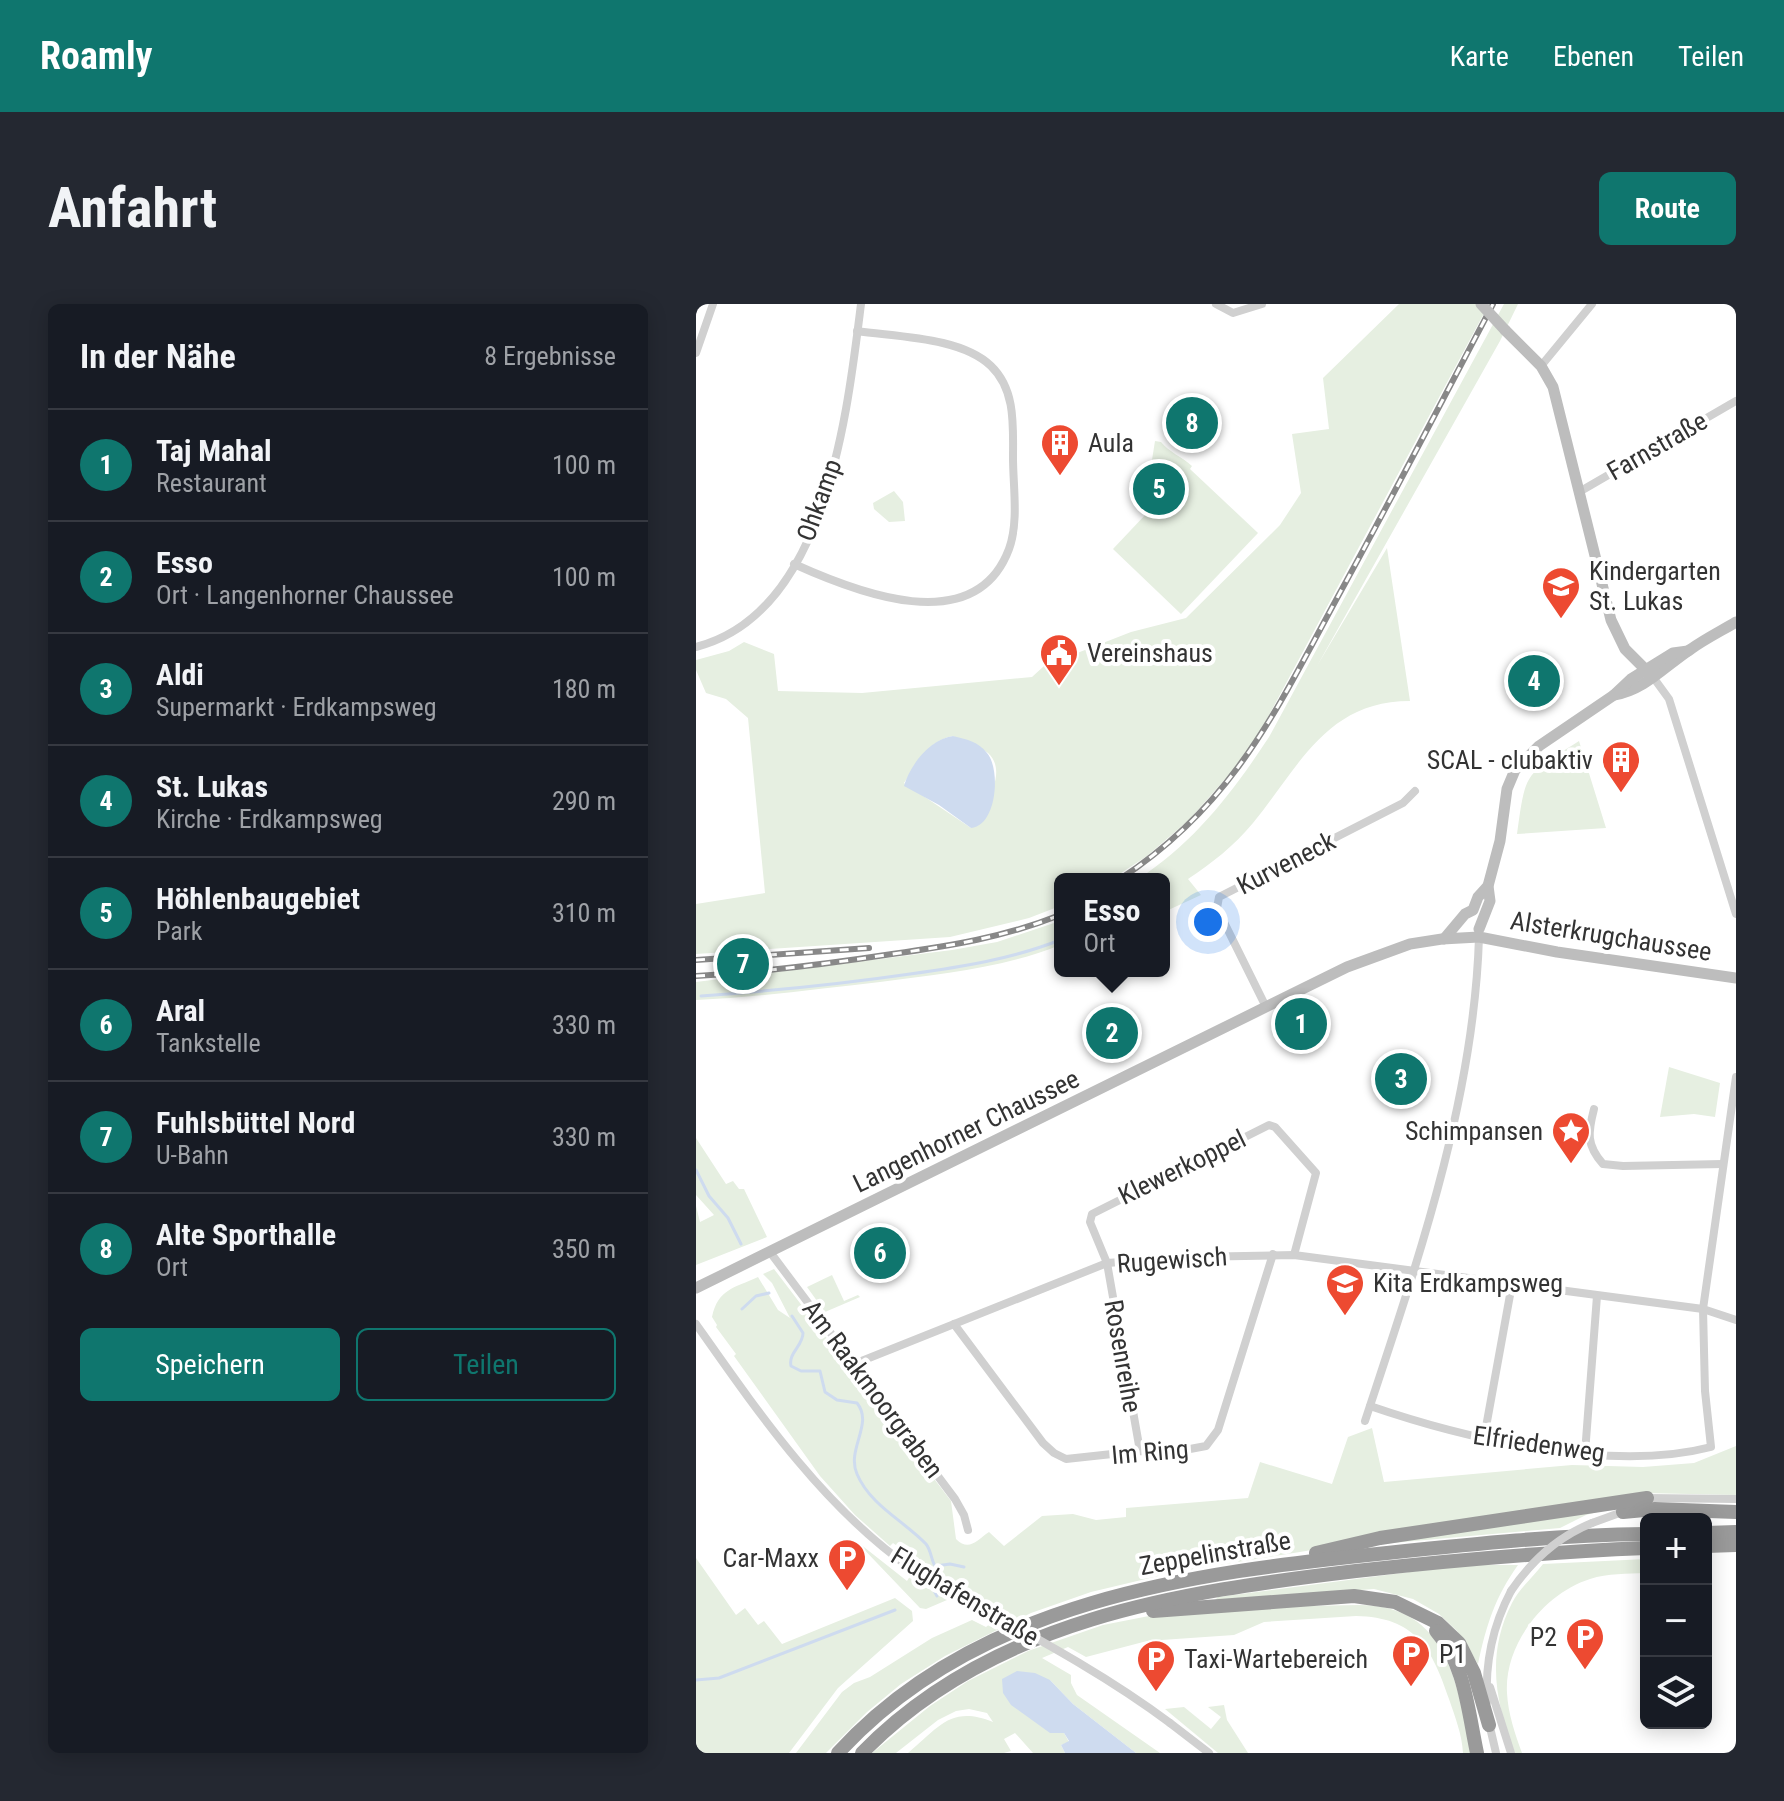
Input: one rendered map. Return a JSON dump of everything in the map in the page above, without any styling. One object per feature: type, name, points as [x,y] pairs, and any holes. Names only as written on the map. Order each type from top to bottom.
[{"type":"highway","points":[[1294,1563],[1328,1550],[1380,1538],[1647,1498]]},
{"type":"highway","points":[[1623,1512],[1655,1509],[1736,1512]]},
{"type":"highway","points":[[1712,1533],[1736,1532]]},
{"type":"highway","name":"Zeppelinstraße","points":[[838,1753],[870,1720],[917,1683],[976,1648],[1099,1600],[1148,1588],[1294,1563],[1521,1540],[1640,1534]]},
{"type":"highway","points":[[1712,1546],[1736,1545]]},
{"type":"highway","name":"Zeppelinstraße","points":[[862,1753],[913,1707],[979,1664],[1027,1641],[1097,1617],[1204,1593],[1330,1574],[1442,1561],[1640,1548]]},
{"type":"highway","points":[[1097,1617],[1354,1596],[1385,1599],[1420,1613],[1444,1628],[1465,1652],[1489,1725]]},
{"type":"highway","points":[[1420,1613],[1447,1644],[1457,1663],[1477,1753]]},
{"type":"main road","points":[[1481,304],[1541,366],[1553,387],[1613,627],[1625,649],[1649,673]]},
{"type":"main road","points":[[1479,933],[1490,901],[1488,886],[1500,841],[1507,789],[1515,770],[1557,732],[1614,695],[1629,693],[1649,673],[1677,661],[1736,622]]},
{"type":"main road","points":[[1479,933],[1473,910],[1478,897],[1488,886]]},
{"type":"main road","points":[[1444,939],[1465,914],[1473,910]]},
{"type":"main road","name":"Langenhorner Chaussee","points":[[696,1288],[1377,955],[1410,944],[1479,933]]},
{"type":"main road","name":"Alsterkrugchaussee","points":[[1479,933],[1557,952],[1736,978]]},
{"type":"street","points":[[696,353],[713,304]]},
{"type":"street","name":"Ohkamp","points":[[696,647],[725,638],[756,617],[777,593],[794,564],[818,512],[835,459],[846,414],[861,304]]},
{"type":"street","points":[[1216,304],[1233,313],[1262,304]]},
{"type":"street","points":[[1541,366],[1592,304]]},
{"type":"street","points":[[794,564],[830,580],[881,596],[938,602],[955,599],[983,585],[998,569],[1012,541],[1012,413],[1002,380],[991,366],[962,348],[857,331]]},
{"type":"street","name":"Farnstraße","points":[[1579,492],[1736,401]]},
{"type":"street","points":[[1649,673],[1669,699],[1736,914]]},
{"type":"street","name":"Kurveneck","points":[[1266,1007],[1217,908],[1219,897],[1403,803],[1415,791]]},
{"type":"street","points":[[1365,1421],[1442,1173],[1475,994],[1479,933]]},
{"type":"street","points":[[1703,1309],[1736,1077]]},
{"type":"street","points":[[1594,1109],[1589,1142],[1603,1164],[1723,1164]]},
{"type":"street","name":"Klewerkoppel","points":[[1090,1216],[1094,1211],[1269,1125],[1275,1127],[1316,1173],[1294,1255]]},
{"type":"street","name":"Rosenreihe","points":[[1090,1216],[1091,1226],[1107,1263],[1140,1451]]},
{"type":"street","name":"Am Raakmoorgraben","points":[[770,1252],[955,1499],[968,1530]]},
{"type":"street","name":"Rugewisch","points":[[854,1364],[1107,1263],[1273,1254],[1703,1309],[1736,1320]]},
{"type":"street","name":"Im Ring","points":[[954,1324],[1043,1443],[1054,1453],[1074,1459],[1140,1451],[1199,1449],[1213,1439],[1273,1254]]},
{"type":"street","points":[[1484,1438],[1512,1284]]},
{"type":"street","points":[[1585,1453],[1597,1296]]},
{"type":"street","name":"Elfriedenweg","points":[[1370,1406],[1434,1427],[1484,1438],[1585,1453],[1643,1455],[1711,1447],[1705,1391],[1703,1309]]},
{"type":"street","name":"Flughafenstraße","points":[[696,1324],[805,1468],[869,1535],[912,1569],[1130,1693],[1209,1753]]},
{"type":"street","points":[[1496,1753],[1489,1725],[1487,1679],[1492,1640],[1511,1591],[1542,1554],[1561,1539],[1647,1498],[1736,1499]]},
{"type":"street","points":[[1487,1679],[1511,1753]]},
{"type":"shaded area","points":[[1399,304],[1489,304],[1260,732],[1242,760],[1189,820],[1147,856],[1121,873],[1054,873],[1054,908],[1029,918],[950,937],[696,954],[696,904],[765,893],[748,718],[726,699],[706,693],[696,670],[696,660],[729,651],[744,642],[774,654],[778,691],[862,693],[1032,677],[1044,666],[1131,632],[1186,618],[1280,525],[1301,493],[1292,434],[1329,429],[1323,378]],"holes":[[[953,736],[980,748],[994,761],[995,781],[987,802],[971,828],[904,783],[930,748],[944,738]]]},
{"type":"shaded area","points":[[1504,304],[1518,304],[1317,666],[1387,548],[1410,701],[1381,704],[1356,712],[1317,741],[1246,831],[1222,854],[1188,879],[1201,895],[1170,909],[1170,873],[1147,873],[1195,833],[1269,737]]},
{"type":"shaded area","points":[[1155,441],[1161,442],[1192,466],[1190,469],[1258,533],[1181,614],[1113,549],[1147,513],[1144,510]]},
{"type":"shaded area","points":[[894,491],[903,502],[905,521],[889,522],[874,509],[873,503]]},
{"type":"shaded area","points":[[1579,741],[1606,828],[1517,834],[1523,797],[1531,777],[1547,761]]},
{"type":"shaded area","points":[[1054,923],[1054,947],[994,965],[880,982],[696,1000],[696,982],[997,942]]},
{"type":"shaded area","points":[[1669,1067],[1720,1083],[1715,1117],[1694,1114],[1660,1117]]},
{"type":"shaded area","points":[[696,1138],[726,1184],[733,1181],[739,1189],[744,1189],[767,1237],[696,1265],[696,1206],[700,1222],[714,1215],[696,1195]]},
{"type":"shaded area","points":[[774,1269],[951,1501],[956,1539],[965,1545],[989,1532],[1004,1546],[1042,1516],[1073,1514],[1096,1520],[1126,1517],[1126,1508],[1248,1498],[1260,1462],[1332,1484],[1348,1437],[1372,1428],[1384,1482],[1572,1465],[1643,1467],[1694,1463],[1736,1446],[1736,1495],[1643,1493],[1391,1532],[1306,1551],[1175,1572],[1091,1592],[1031,1613],[945,1656],[901,1684],[867,1712],[826,1753],[796,1753],[842,1692],[854,1683],[870,1677],[932,1638],[972,1620],[986,1627],[1005,1612],[968,1591],[926,1609],[920,1608],[855,1540],[907,1581],[919,1562],[893,1543],[890,1546],[855,1515],[820,1476],[734,1356],[736,1354],[712,1317],[723,1295],[758,1277],[778,1310],[790,1318],[772,1283],[763,1274]]},
{"type":"shaded area","points":[[832,1275],[844,1301],[858,1295],[860,1297],[825,1312],[807,1287]]},
{"type":"shaded area","points":[[1616,1507],[1586,1515],[1560,1528],[1381,1544]]},
{"type":"shaded area","points":[[696,1558],[736,1615],[745,1608],[758,1625],[764,1621],[782,1644],[895,1598],[912,1611],[913,1621],[838,1688],[789,1753],[696,1753]]},
{"type":"shaded area","points":[[1640,1559],[1640,1573],[1604,1576],[1573,1586],[1543,1608],[1530,1623],[1512,1656],[1508,1675],[1509,1708],[1522,1753],[1515,1753],[1498,1697],[1496,1659],[1504,1622],[1515,1598],[1543,1564]]},
{"type":"shaded area","points":[[1463,1565],[1518,1565],[1492,1612],[1478,1664],[1457,1631],[1439,1614],[1413,1599],[1374,1589],[1215,1600],[1218,1597]]},
{"type":"shaded area","points":[[1359,1605],[1389,1609],[1412,1618],[1430,1634],[1453,1676],[1472,1753],[1463,1753],[1458,1726],[1443,1681],[1428,1651],[1418,1639],[1393,1622],[1356,1616],[1264,1622],[1234,1635],[1147,1641],[1086,1657],[1068,1647],[1042,1658],[1071,1675],[1077,1695],[1160,1753],[1136,1753],[1073,1704],[1050,1680],[1069,1742],[1061,1745],[1065,1753],[1033,1753],[1015,1733],[1004,1739],[1011,1751],[1004,1753],[908,1753],[937,1727],[956,1717],[979,1717],[993,1722],[987,1713],[969,1709],[956,1711],[938,1720],[896,1753],[872,1753],[930,1706],[968,1681],[1028,1651],[1103,1625],[1149,1616]]},
{"type":"shaded area","points":[[1224,1705],[1227,1720],[1248,1753],[1218,1753],[1165,1709],[1184,1707],[1211,1729],[1221,1717],[1208,1707]]},
{"type":"water","points":[[953,736],[984,749],[994,771],[991,808],[980,825],[971,828],[939,805],[904,786],[922,754],[936,742]]},
{"type":"water","points":[[1017,1671],[1035,1673],[1050,1680],[1073,1704],[1136,1753],[1065,1753],[1061,1745],[1069,1741],[1064,1733],[1050,1733],[1011,1705],[1003,1693],[1002,1679]]},
{"type":"waterway","points":[[701,996],[832,984],[948,968],[1005,957],[1054,942]]},
{"type":"waterway","points":[[696,1170],[709,1196],[728,1218],[741,1244]]},
{"type":"waterway","points":[[742,1309],[756,1296],[769,1293]]},
{"type":"waterway","points":[[792,1316],[803,1333],[791,1366],[801,1371],[820,1371],[825,1392],[837,1400],[857,1403],[863,1419],[855,1455],[857,1474],[870,1495],[926,1544],[935,1566]]},
{"type":"waterway","points":[[936,1566],[950,1564],[964,1567]]},
{"type":"waterway","points":[[931,1585],[937,1596]]},
{"type":"waterway","points":[[696,1680],[719,1678],[895,1610]]},
{"type":"railway","points":[[1128,873],[1195,818],[1251,749],[1297,673],[1493,304]]},
{"type":"railway","points":[[696,976],[794,967],[935,948],[998,935],[1054,917]]},
{"type":"railway","points":[[696,960],[869,948]]},
{"type":"place","name":"Alte Sporthalle","points":[[1192,423]]},
{"type":"place","name":"Aula","points":[[1060,477]]},
{"type":"place","name":"Höhlenbaugebiet","points":[[1159,489]]},
{"type":"place","name":"Kindergarten St. Lukas","points":[[1561,620]]},
{"type":"place","name":"St. Lukas","points":[[1534,681]]},
{"type":"place","name":"Vereinshaus","points":[[1059,687]]},
{"type":"place","name":"SCAL - clubaktiv","points":[[1621,794]]},
{"type":"place","name":"Fuhlsbüttel Nord","points":[[743,964]]},
{"type":"place","name":"Taj Mahal","points":[[1301,1024]]},
{"type":"place","name":"Esso","points":[[1112,1033]]},
{"type":"place","name":"Aldi","points":[[1401,1079]]},
{"type":"place","name":"Schimpansen","points":[[1571,1165]]},
{"type":"place","name":"Aral","points":[[880,1253]]},
{"type":"place","name":"Kita Erdkampsweg","points":[[1345,1317]]},
{"type":"place","name":"Car-Maxx","points":[[847,1592]]},
{"type":"place","name":"P2","points":[[1585,1671]]},
{"type":"place","name":"P1","points":[[1411,1688]]},
{"type":"place","name":"Taxi-Wartebereich","points":[[1156,1693]]}]
